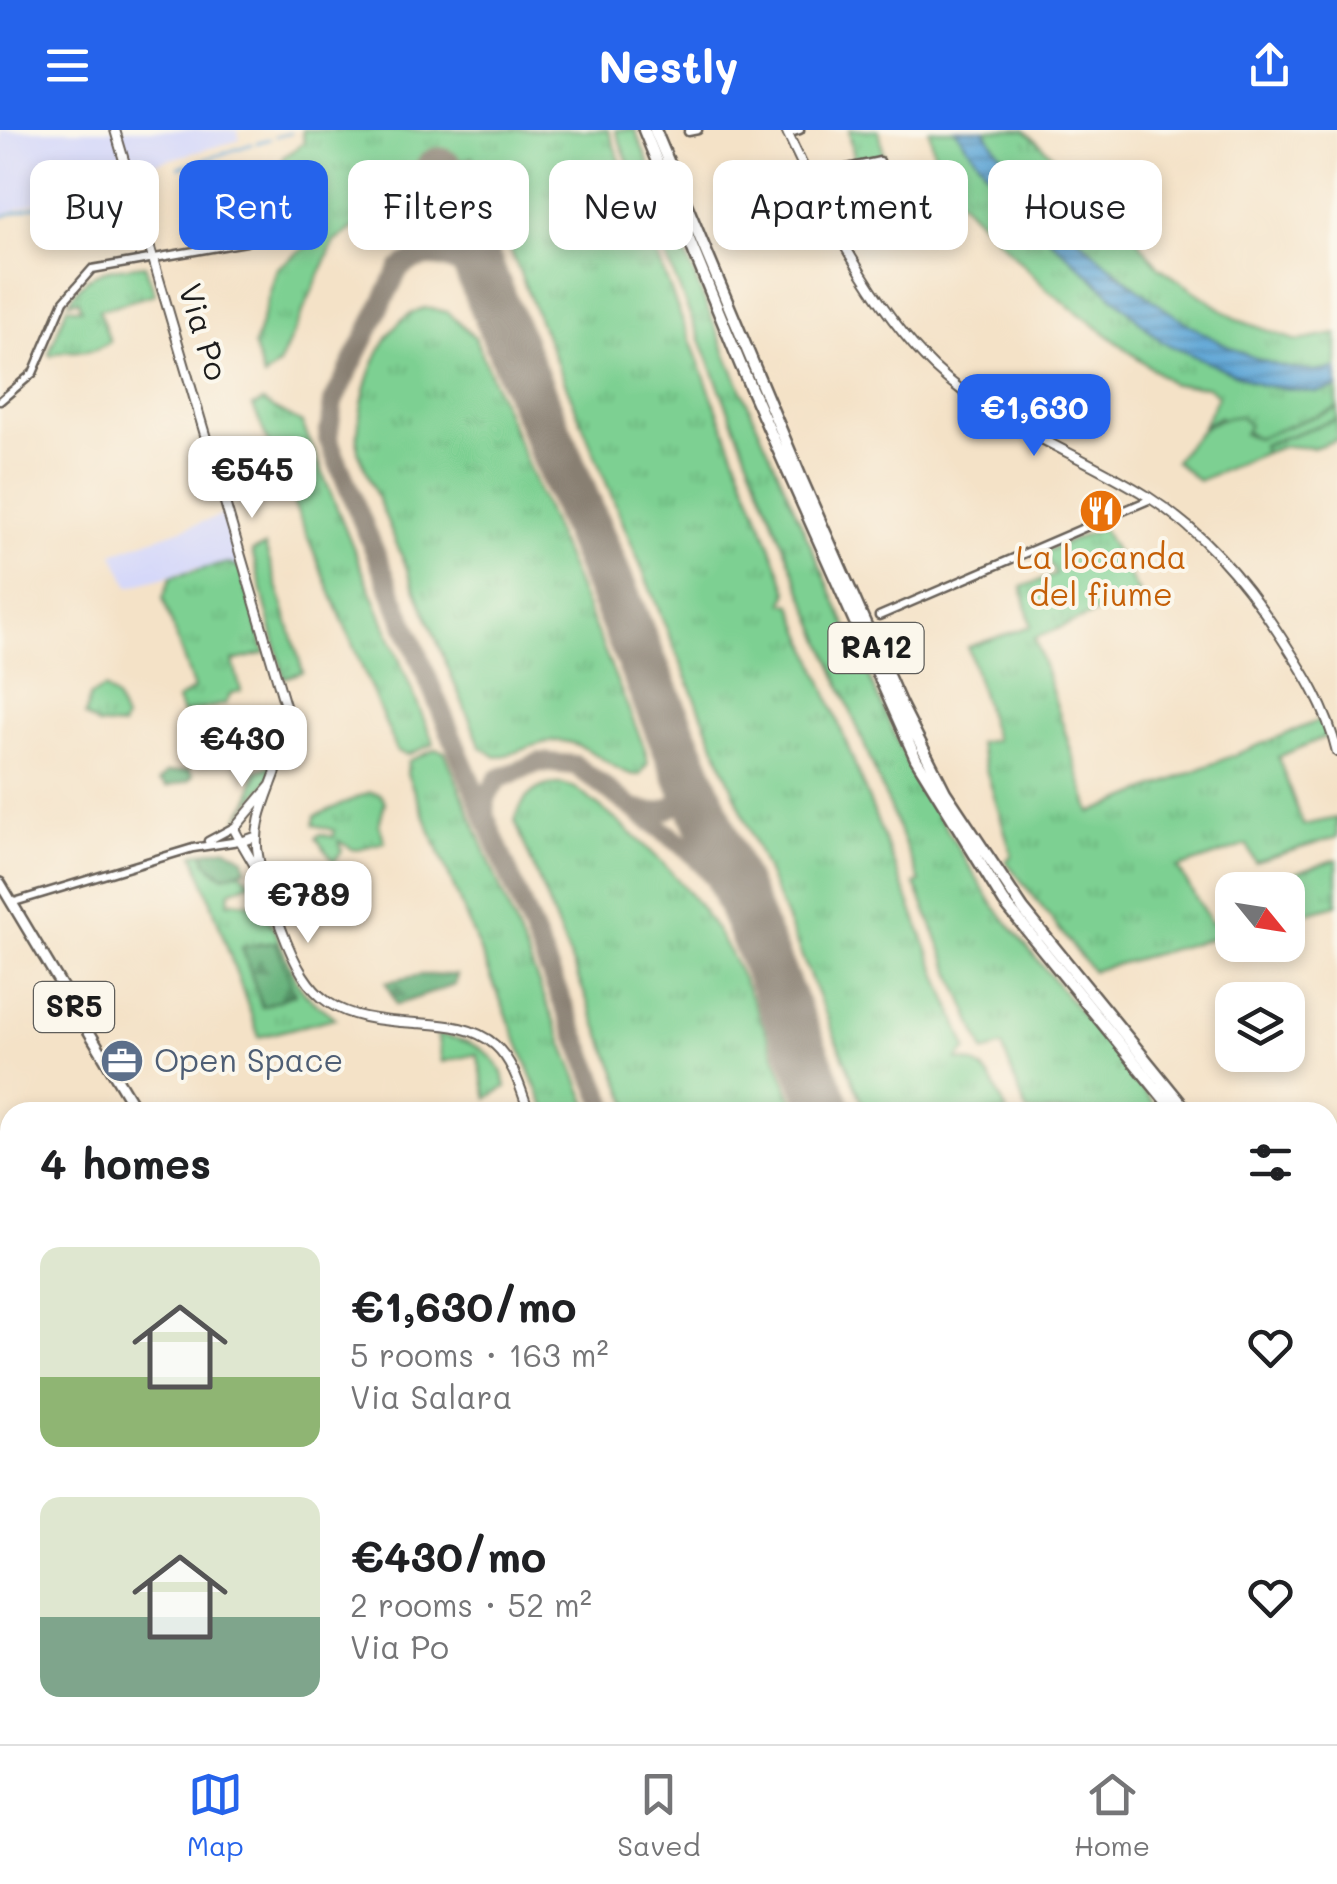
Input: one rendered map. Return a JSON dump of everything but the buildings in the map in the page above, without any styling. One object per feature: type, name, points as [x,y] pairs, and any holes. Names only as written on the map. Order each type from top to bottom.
[{"type":"highway","name":"RA12","points":[[644,130],[741,366],[931,787],[1004,902],[1167,1102]]},
{"type":"highway","name":"RA12","points":[[655,130],[764,392],[931,765],[1016,900],[1180,1102]]},
{"type":"main road","name":"SR5","points":[[0,883],[131,1102]]},
{"type":"street","name":"Via Po","points":[[115,130],[286,709],[286,748],[255,832]]},
{"type":"street","points":[[688,132],[698,130]]},
{"type":"street","points":[[800,130],[787,132],[802,160]]},
{"type":"street","points":[[0,401],[37,367],[60,308],[79,279],[104,264],[205,250]]},
{"type":"street","points":[[850,250],[908,339],[934,366],[998,416],[1151,499],[1217,550],[1248,585],[1316,692],[1337,752]]},
{"type":"street","points":[[880,616],[1151,499]]},
{"type":"street","name":"Via Po","points":[[238,824],[274,782]]},
{"type":"street","points":[[238,824],[255,832]]},
{"type":"street","points":[[238,824],[240,842],[264,883],[296,966],[318,996],[358,1018],[448,1025],[482,1036],[510,1063],[526,1102]]},
{"type":"street","points":[[193,848],[238,824]]},
{"type":"street","points":[[11,903],[193,848],[240,842],[255,832]]},
{"type":"street","points":[[255,832],[264,883]]},
{"type":"shaded area","points":[[0,130],[237,130],[240,140],[159,162],[30,160],[30,205],[0,215]]},
{"type":"shaded area","points":[[225,514],[241,568],[228,563],[199,572],[198,568],[129,587],[113,553]]},
{"type":"green space","points":[[302,130],[608,130],[620,160],[549,160],[549,250],[655,250],[788,591],[784,603],[792,605],[967,1049],[957,1060],[984,1070],[1002,1102],[862,1102],[510,250],[529,250],[529,160],[348,160],[348,232],[334,242],[279,365],[264,378],[254,347],[277,268],[302,250],[328,250],[328,160],[282,160],[304,143]]},
{"type":"green space","points":[[615,130],[635,130],[647,160],[627,160]]},
{"type":"green space","points":[[849,130],[879,130],[884,155],[854,160]]},
{"type":"green space","points":[[929,130],[955,130],[988,172],[988,229],[968,209],[968,160],[936,160]]},
{"type":"green space","points":[[984,130],[1024,130],[1058,160],[1006,160]]},
{"type":"green space","points":[[664,250],[684,250],[909,767],[991,902],[1152,1102],[1023,1102],[1002,1046],[984,1052],[915,884],[920,882]]},
{"type":"green space","points":[[1009,250],[1062,250],[1162,342],[1260,385],[1316,392],[1337,388],[1337,408],[1257,438],[1219,417],[1203,426],[1218,396],[1208,387],[1172,384],[1047,289]]},
{"type":"green space","points":[[1091,250],[1145,250],[1159,267],[1238,320],[1297,341],[1337,334],[1337,369],[1292,369],[1243,353],[1191,326]]},
{"type":"green space","points":[[145,265],[155,294],[99,310],[110,342],[93,350],[51,356],[67,307],[81,309],[78,300],[69,302],[84,282],[101,272]]},
{"type":"green space","points":[[425,308],[447,312],[475,337],[645,749],[648,763],[640,775],[567,742],[548,742],[496,757],[481,747],[358,451],[360,412],[372,367],[394,329],[408,315]]},
{"type":"green space","points":[[263,402],[302,423],[434,744],[407,755],[397,751],[253,406]]},
{"type":"green space","points":[[1337,408],[1337,419],[1262,445],[1264,453],[1198,481],[1175,461],[1195,436],[1218,420],[1240,416],[1249,425],[1244,434],[1257,438]]},
{"type":"green space","points":[[1337,419],[1337,440],[1313,448],[1285,446],[1264,453],[1261,446]]},
{"type":"green space","points":[[1102,528],[1140,595],[1035,638],[1091,813],[1323,719],[1327,736],[1278,757],[1303,825],[1337,818],[1337,837],[1255,862],[1247,845],[1178,868],[1211,923],[1215,922],[1215,938],[1092,971],[1006,861],[1012,855],[978,743],[995,740],[968,647],[1031,626],[1022,587],[1055,575],[1044,552]]},
{"type":"green space","points":[[265,546],[303,672],[284,678],[252,551]]},
{"type":"green space","points":[[228,563],[241,568],[265,653],[233,661],[241,691],[231,693],[225,704],[182,714],[177,700],[194,689],[163,598],[171,577]]},
{"type":"green space","points":[[104,688],[116,698],[125,720],[122,727],[98,725],[85,716],[90,696]]},
{"type":"green space","points":[[270,711],[281,721],[277,757],[260,743],[225,754],[198,751],[201,745],[257,733]]},
{"type":"green space","points":[[436,749],[445,752],[587,1102],[543,1102],[407,774],[408,761]]},
{"type":"green space","points":[[275,757],[272,775],[237,820],[249,800],[256,772],[269,766]]},
{"type":"green space","points":[[189,770],[193,775],[189,781],[167,787],[159,781],[166,773]]},
{"type":"green space","points":[[562,784],[575,788],[644,845],[685,888],[720,936],[744,981],[794,1102],[628,1102],[515,821],[532,793]]},
{"type":"green space","points":[[370,792],[380,794],[385,802],[379,825],[385,842],[354,850],[339,841],[342,851],[334,862],[316,838],[320,834],[334,837],[334,830],[314,825],[315,816]]},
{"type":"green space","points":[[227,848],[244,858],[246,869],[223,876],[206,862],[204,852]]},
{"type":"green space","points":[[204,852],[206,862],[219,874],[241,872],[251,882],[230,891],[228,903],[244,902],[266,916],[299,985],[335,1018],[259,1037],[194,854]]},
{"type":"green space","points":[[1337,859],[1337,905],[1305,913],[1305,872],[1296,872]]},
{"type":"green space","points":[[276,942],[295,994],[262,1007],[242,947]]},
{"type":"green space","points":[[421,975],[457,975],[455,985],[396,1005],[386,982]]},
{"type":"green space","points":[[437,1035],[482,1049],[497,1065],[506,1087],[487,1098],[477,1054],[442,1062]]},
{"type":"water","points":[[955,130],[984,130],[1006,160],[988,160],[988,172]]},
{"type":"water","points":[[1062,250],[1091,250],[1191,326],[1243,353],[1292,369],[1337,369],[1337,388],[1316,392],[1260,385],[1162,342]]},
{"type":"waterway","points":[[275,137],[291,133]]},
{"type":"waterway","points":[[257,143],[269,139]]},
{"type":"waterway","points":[[203,160],[252,144]]},
{"type":"waterway","points":[[0,217],[30,208]]},
{"type":"taxiway","points":[[487,290],[468,271],[446,259],[423,258],[399,269],[333,402],[328,439],[604,1102]]},
{"type":"taxiway","points":[[485,815],[486,798],[498,779],[540,762],[575,765],[689,850],[725,889],[759,945]]},
{"type":"taxiway","points":[[640,810],[660,811],[675,804],[685,790],[686,770]]},
{"type":"taxiway","points":[[1051,1744],[1081,1744]]},
{"type":"runway","points":[[471,250],[824,1102]]},
{"type":"place","name":"La locanda del fiume","points":[[1101,511]]},
{"type":"place","name":"Open Space","points":[[122,1061]]}]
